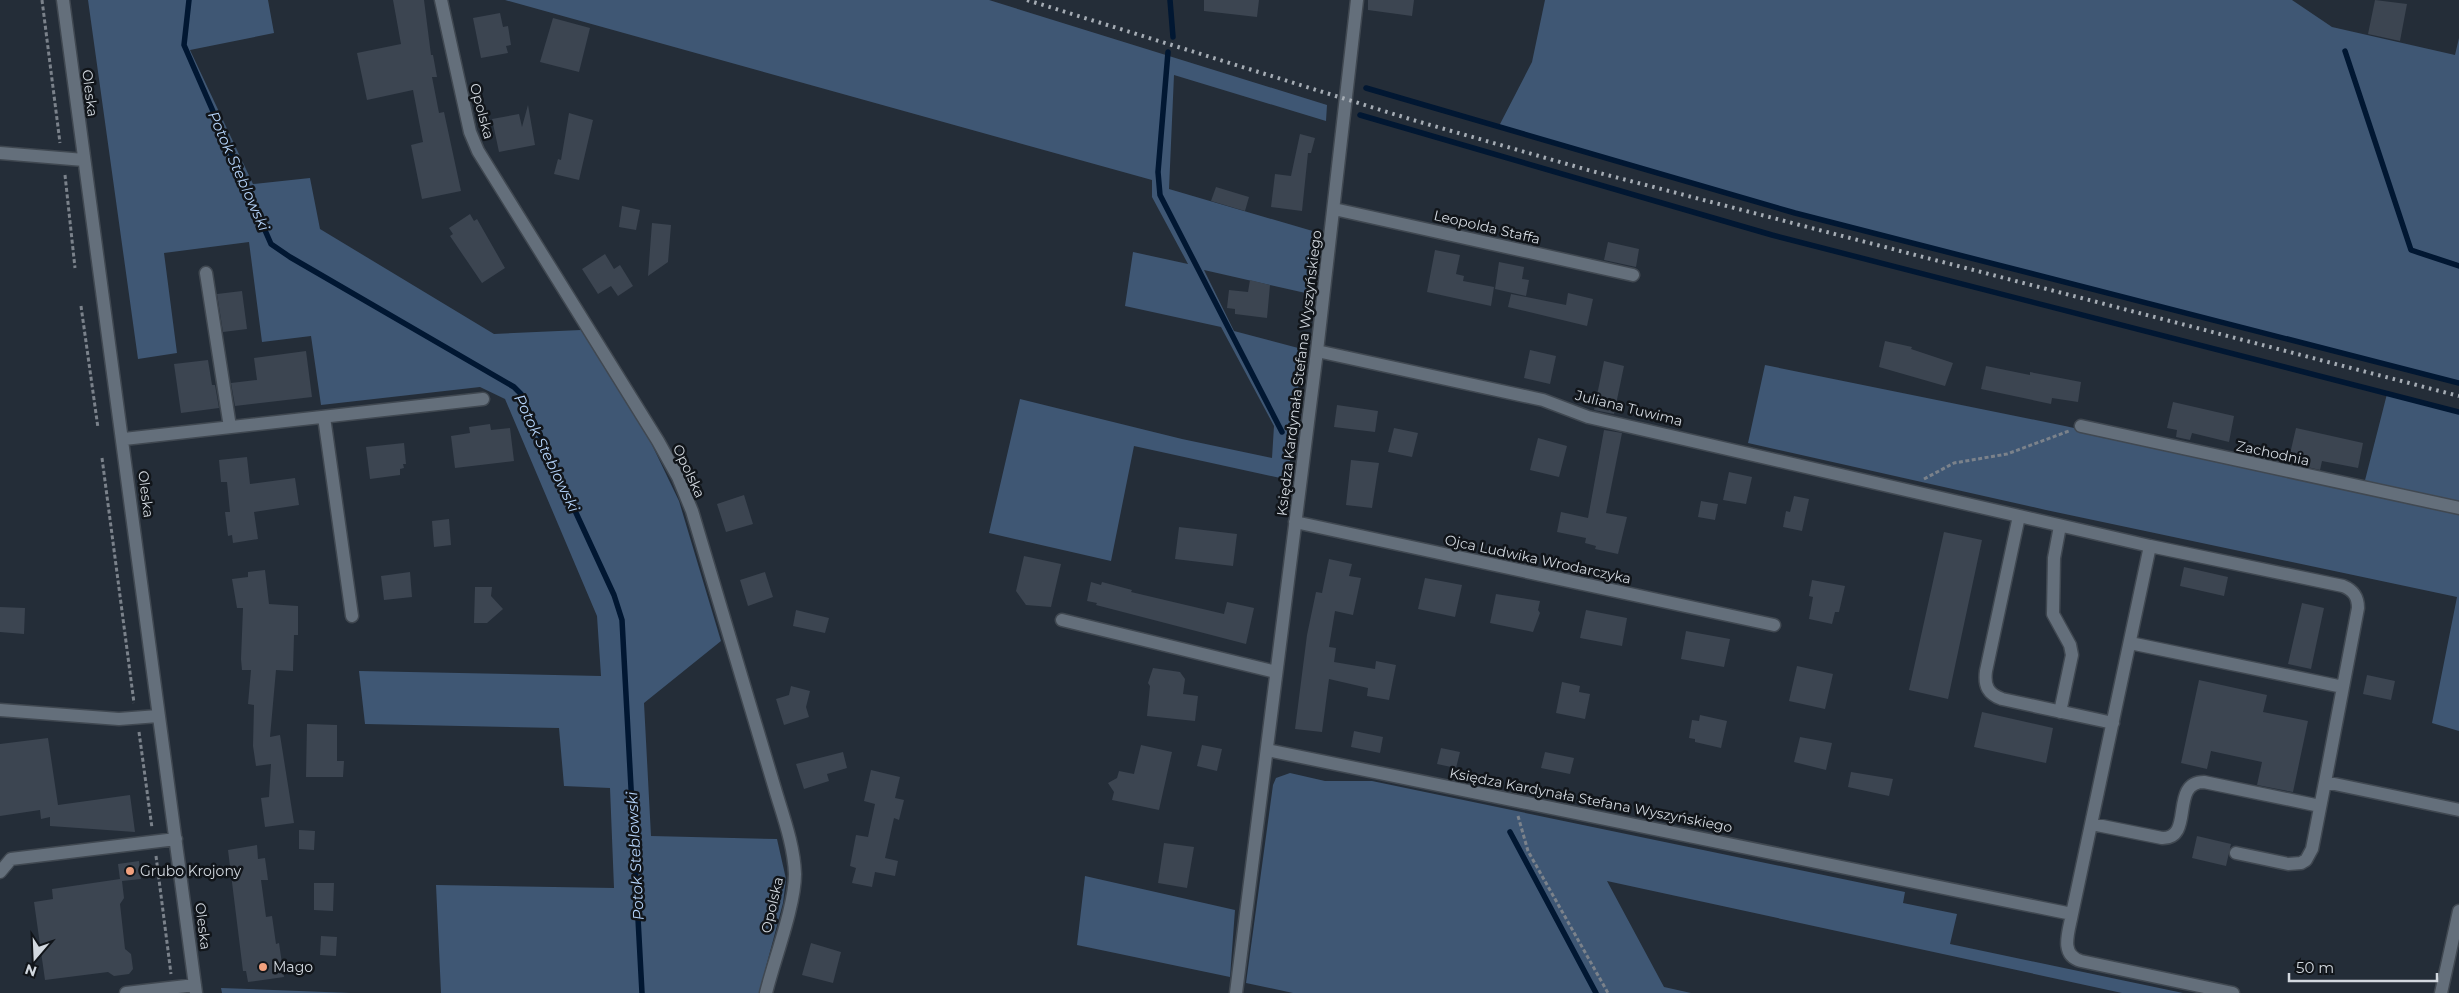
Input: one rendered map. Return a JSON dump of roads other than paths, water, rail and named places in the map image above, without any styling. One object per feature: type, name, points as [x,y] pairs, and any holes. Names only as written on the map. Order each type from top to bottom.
[{"type":"street","name":"Oleska","points":[[63,0],[124,439],[158,716],[196,989]]},
{"type":"street","name":"Opolska","points":[[441,0],[470,132],[478,151],[658,441],[678,477],[692,511],[776,789],[793,857],[794,887],[766,993]]},
{"type":"street","name":"Księdza Kardynała Stefana Wyszyńskiego","points":[[1236,993],[1317,351],[1357,0]]},
{"type":"street","points":[[0,153],[84,160]]},
{"type":"street","name":"Leopolda Staffa","points":[[1334,208],[1633,275]]},
{"type":"street","points":[[206,273],[230,427]]},
{"type":"street","name":"Juliana Tuwima","points":[[1317,351],[1543,400],[1588,417],[1844,474],[1919,494],[2150,546],[2343,586],[2352,590],[2357,598],[2358,608],[2343,686]]},
{"type":"street","points":[[124,439],[483,399]]},
{"type":"street","points":[[324,417],[352,616]]},
{"type":"street","name":"Zachodnia","points":[[2080,426],[2459,508]]},
{"type":"street","points":[[2019,516],[1986,671],[1986,686],[1989,692],[2002,700],[2113,723]]},
{"type":"street","name":"Ojca Ludwika Wrodarczyka","points":[[1295,522],[1774,625]]},
{"type":"street","points":[[2060,526],[2054,558],[2053,614],[2070,645],[2072,655],[2060,712]]},
{"type":"street","points":[[2150,546],[2066,948],[2076,960],[2233,993]]},
{"type":"street","points":[[1062,620],[1276,672]]},
{"type":"street","points":[[2130,643],[2343,686],[2310,855],[2300,863],[2288,864],[2236,853]]},
{"type":"street","points":[[0,710],[119,719],[158,716]]},
{"type":"street","name":"Księdza Kardynała Stefana Wyszyńskiego","points":[[1267,750],[2072,914]]},
{"type":"street","points":[[2092,824],[2162,838],[2170,837],[2178,830],[2187,790],[2195,782],[2204,782],[2320,806]]},
{"type":"street","points":[[2325,782],[2459,810]]},
{"type":"street","points":[[0,872],[6,857],[176,839]]},
{"type":"street","points":[[2441,993],[2459,911]]},
{"type":"street","points":[[126,993],[196,989]]},
{"type":"waterway","name":"Potok Steblowski","points":[[189,0],[184,45],[271,244],[290,257],[514,387],[521,394],[614,595],[622,620],[642,993]]},
{"type":"waterway","points":[[1170,0],[1173,37]]},
{"type":"waterway","points":[[2345,51],[2411,250],[2459,266]]},
{"type":"waterway","points":[[1168,52],[1158,172],[1160,195],[1282,432]]},
{"type":"waterway","points":[[1366,88],[1795,213],[2459,383]]},
{"type":"waterway","points":[[1360,115],[1772,235],[2459,412]]},
{"type":"waterway","points":[[1510,832],[1596,993]]},
{"type":"railway","points":[[1027,0],[1413,120],[1588,170],[2459,396]]},
{"type":"place","name":"Grubo Krojony","points":[[130,871]]},
{"type":"place","name":"Mago","points":[[263,967]]}]
